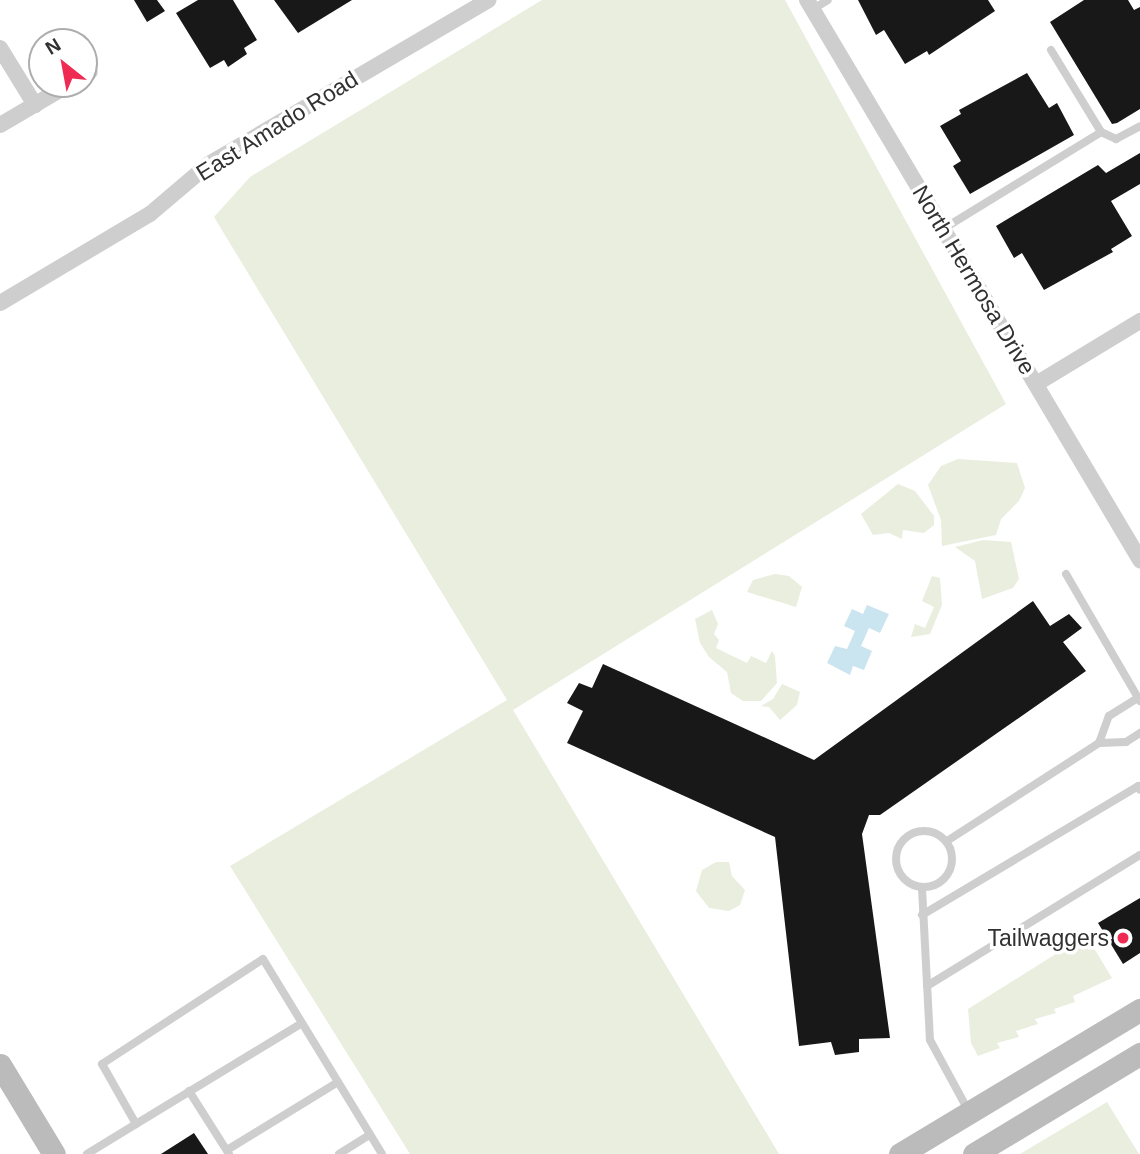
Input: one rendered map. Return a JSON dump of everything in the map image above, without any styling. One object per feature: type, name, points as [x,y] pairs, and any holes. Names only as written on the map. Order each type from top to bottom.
[{"type":"main road","points":[[900,1154],[1140,1010]]},
{"type":"main road","points":[[974,1154],[1140,1054]]},
{"type":"main road","points":[[0,1065],[54,1154]]},
{"type":"street","name":"East Amado Road","points":[[0,303],[150,214],[209,164],[488,0]]},
{"type":"street","name":"North Hermosa Drive","points":[[810,5],[1140,560]]},
{"type":"street","points":[[0,48],[35,105]]},
{"type":"street","points":[[0,125],[47,98]]},
{"type":"street","points":[[1036,384],[1140,321]]},
{"type":"lane","points":[[810,5],[828,0]]},
{"type":"lane","points":[[1051,50],[1101,132],[1116,139],[1140,126]]},
{"type":"lane","points":[[943,229],[1101,132]]},
{"type":"lane","points":[[1066,574],[1139,699],[1109,716],[1099,743]]},
{"type":"lane","points":[[947,841],[1099,743],[1126,742],[1140,733]]},
{"type":"lane","points":[[922,915],[1138,786],[1140,790]]},
{"type":"lane","points":[[921,830],[947,841],[951,868],[940,883],[922,888],[900,873],[899,846],[921,830]]},
{"type":"lane","points":[[927,986],[1140,855]]},
{"type":"lane","points":[[922,888],[930,1040],[969,1112]]},
{"type":"lane","points":[[136,1124],[102,1065],[262,959],[382,1154]]},
{"type":"lane","points":[[87,1154],[302,1023]]},
{"type":"lane","points":[[189,1091],[228,1152],[338,1082]]},
{"type":"lane","points":[[339,1154],[370,1135]]},
{"type":"green space","points":[[542,0],[785,0],[1006,404],[513,710],[779,1154],[410,1154],[230,866],[507,700],[214,217],[250,177]]},
{"type":"green space","points":[[958,459],[1017,463],[1025,488],[1019,501],[1001,519],[996,535],[942,546],[941,520],[928,485],[941,466]]},
{"type":"green space","points":[[898,484],[915,491],[934,516],[934,525],[924,533],[903,530],[902,539],[889,533],[873,535],[861,514]]},
{"type":"green space","points":[[983,540],[1011,542],[1019,579],[1013,588],[982,599],[975,561],[955,547]]},
{"type":"green space","points":[[775,574],[789,576],[802,587],[796,607],[747,592],[753,580]]},
{"type":"green space","points":[[932,576],[940,578],[942,605],[930,634],[911,637],[915,624],[925,628],[934,607],[922,601]]},
{"type":"green space","points":[[712,610],[718,624],[714,634],[719,640],[716,648],[747,663],[751,656],[766,663],[772,651],[775,656],[777,683],[761,701],[743,701],[731,693],[727,672],[709,657],[700,643],[695,619]]},
{"type":"green space","points":[[782,684],[800,692],[797,705],[780,720],[769,707],[761,706],[773,699]]},
{"type":"green space","points":[[716,862],[729,862],[732,876],[745,890],[740,905],[729,911],[709,908],[696,891],[702,870]]},
{"type":"green space","points":[[1086,935],[1112,978],[1073,996],[1075,1002],[1054,1009],[1056,1013],[1035,1019],[1038,1024],[1016,1031],[1019,1037],[997,1043],[1000,1048],[978,1056],[971,1043],[968,1009]]},
{"type":"green space","points":[[1107,1102],[1139,1154],[1020,1154]]},
{"type":"water","points":[[867,605],[889,614],[880,633],[869,628],[861,646],[872,651],[864,670],[853,666],[850,675],[827,663],[835,646],[847,649],[855,631],[844,626],[852,609],[863,614]]},
{"type":"building","points":[[134,0],[157,0],[165,11],[147,22]]},
{"type":"building","points":[[198,0],[233,0],[257,40],[244,48],[247,54],[228,67],[224,60],[210,68],[176,13]]},
{"type":"building","points":[[274,0],[352,0],[298,33]]},
{"type":"building","points":[[858,0],[988,0],[995,11],[929,55],[927,51],[905,64],[884,30],[876,35]]},
{"type":"building","points":[[1084,0],[1128,0],[1134,10],[1140,7],[1140,109],[1117,123],[1112,124],[1050,22]]},
{"type":"building","points":[[1027,73],[1049,108],[1057,103],[1074,135],[970,194],[953,166],[961,161],[940,126],[961,114],[959,110]]},
{"type":"building","points":[[1140,153],[1140,184],[1111,201],[1132,236],[1111,249],[1113,252],[1044,290],[1022,253],[1014,258],[996,226],[1098,165],[1106,173]]},
{"type":"building","points":[[1033,601],[1050,626],[1069,614],[1082,628],[1063,642],[1086,671],[880,815],[869,815],[862,834],[890,1038],[859,1039],[859,1052],[835,1055],[831,1042],[799,1046],[775,837],[567,743],[583,711],[567,703],[579,683],[592,688],[603,664],[814,760]]},
{"type":"building","name":"Tailwaggers","points":[[1140,898],[1140,953],[1123,964],[1098,923]]},
{"type":"building","points":[[194,1133],[208,1154],[161,1154]]},
{"type":"place","name":"Tailwaggers","points":[[1123,938]]}]
